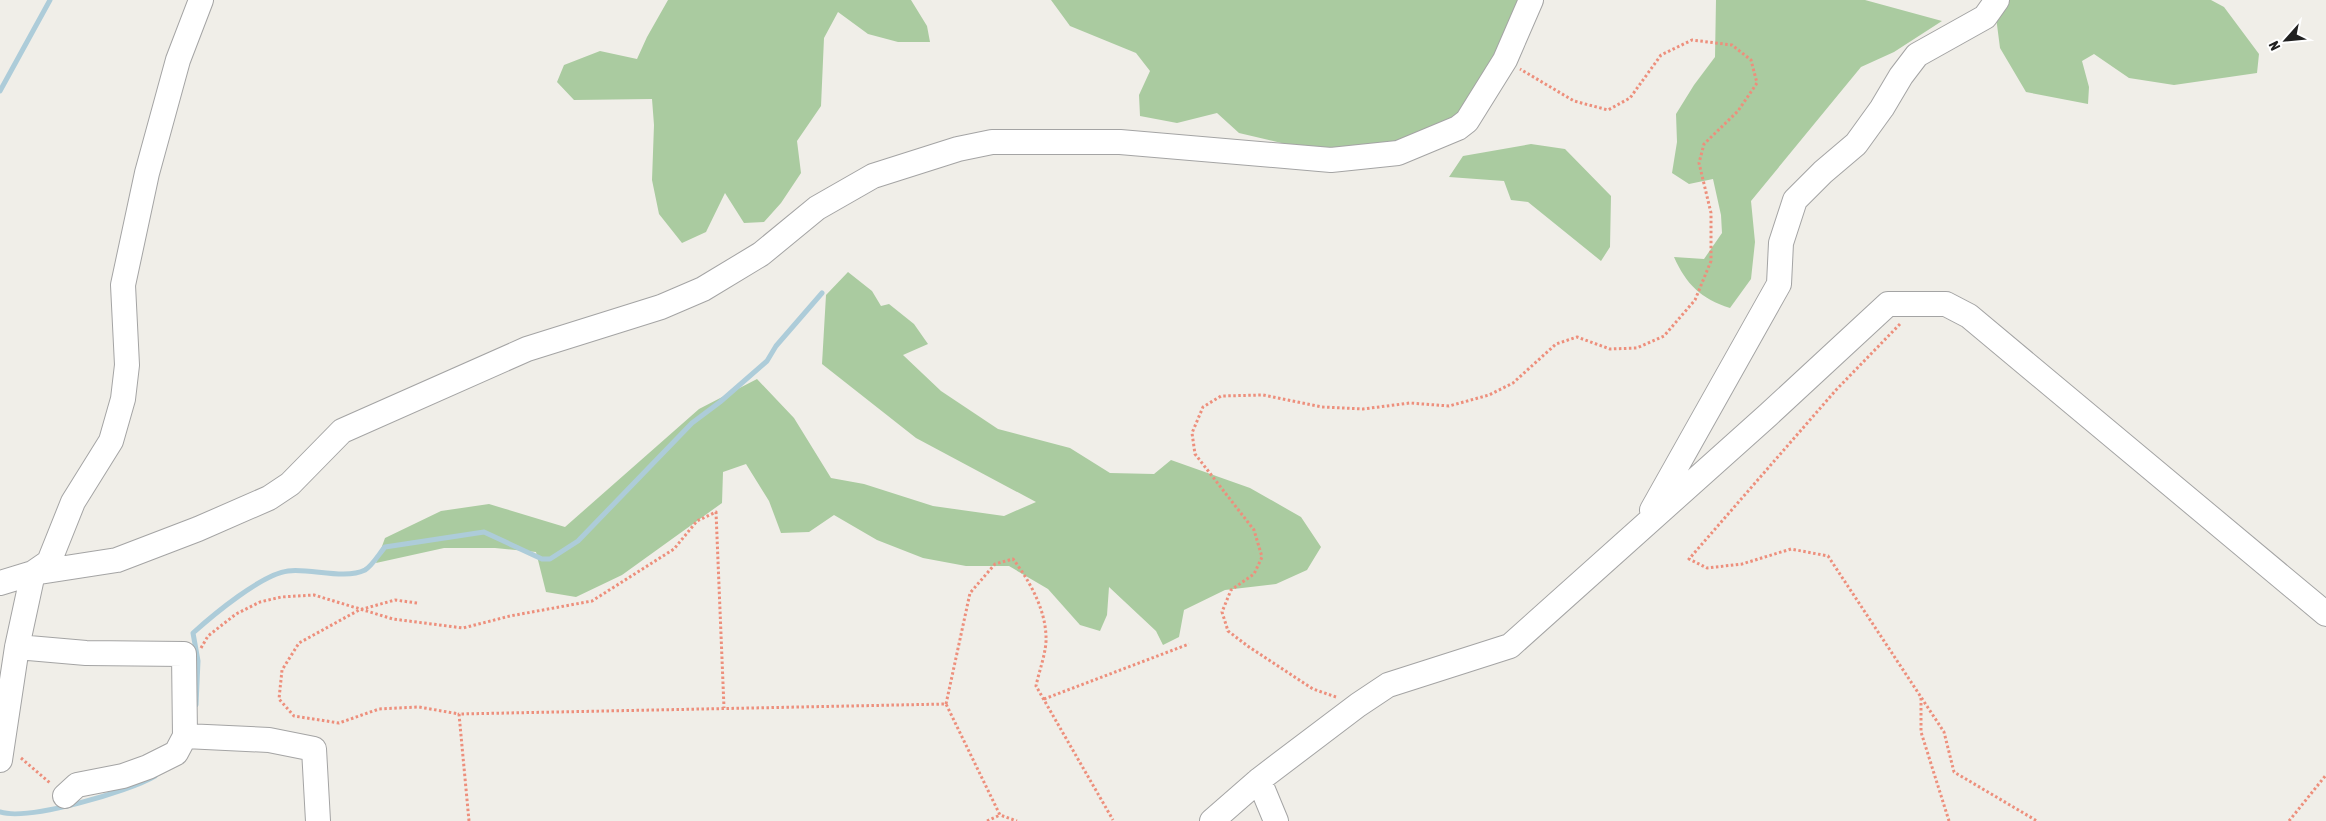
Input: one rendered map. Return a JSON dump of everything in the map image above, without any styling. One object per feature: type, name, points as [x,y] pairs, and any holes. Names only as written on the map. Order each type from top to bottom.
[{"type":"street","points":[[1,751],[17,647],[33,573],[49,562],[73,502],[111,441],[121,408],[127,365],[123,284],[147,173],[176,70],[201,0]]},
{"type":"street","points":[[0,583],[33,573],[116,560],[198,529],[269,498],[290,484],[342,430],[527,349],[661,307],[703,289],[761,254],[817,208],[873,176],[958,149],[992,142],[1120,142],[1331,160],[1398,154],[1458,128],[1466,121],[1505,60],[1531,0]]},
{"type":"street","points":[[1643,527],[1779,284],[1781,243],[1795,200],[1823,172],[1856,144],[1882,108],[1900,76],[1917,55],[1986,17],[1997,0]]},
{"type":"street","points":[[1212,821],[1259,780],[1358,705],[1388,685],[1510,646],[1888,304],[1946,304],[1969,316],[2326,614]]},
{"type":"street","points":[[17,647],[86,653],[184,654],[185,736],[176,753],[148,767],[123,776],[77,785],[65,796]]},
{"type":"street","points":[[185,736],[268,740],[314,749],[318,821]]},
{"type":"street","points":[[1259,780],[1276,821]]},
{"type":"path","points":[[1358,705],[1313,689],[1228,631],[1222,612],[1231,590],[1254,574],[1262,557],[1254,530],[1195,454],[1192,433],[1203,407],[1221,396],[1263,395],[1330,407],[1363,409],[1410,404],[1449,406],[1490,395],[1513,383],[1556,344],[1577,337],[1610,349],[1637,348],[1664,336],[1695,300],[1711,261],[1711,213],[1700,163],[1704,144],[1738,111],[1756,84],[1751,60],[1732,45],[1692,40],[1662,55],[1630,98],[1608,110],[1574,101],[1505,60]]},
{"type":"path","points":[[1920,304],[1836,390],[1689,558],[1707,568],[1742,564],[1791,549],[1828,556],[1944,732],[1954,772],[2037,821]]},
{"type":"path","points":[[184,654],[199,652],[208,636],[236,614],[260,602],[280,597],[314,595],[393,619],[463,628],[510,616],[592,601],[674,549],[697,521],[716,512],[724,708]]},
{"type":"path","points":[[1000,815],[946,704],[970,593],[995,564],[1013,559],[1024,574],[1037,599],[1046,637],[1036,686],[1113,820]]},
{"type":"path","points":[[417,602],[395,600],[359,610],[299,643],[282,670],[280,699],[294,716],[339,723],[379,709],[419,707],[459,714],[946,704]]},
{"type":"path","points":[[1044,699],[1189,644]]},
{"type":"path","points":[[1921,697],[1921,732],[1950,821]]},
{"type":"path","points":[[459,714],[469,821]]},
{"type":"path","points":[[1,751],[65,796]]},
{"type":"path","points":[[2289,821],[2326,775]]},
{"type":"path","points":[[987,821],[1000,815],[1017,821]]},
{"type":"green space","points":[[668,0],[911,0],[927,26],[930,42],[898,42],[868,34],[838,12],[824,38],[821,106],[797,141],[801,173],[781,203],[764,222],[744,223],[725,193],[706,232],[682,243],[659,214],[652,180],[654,125],[652,99],[574,100],[557,82],[564,65],[600,51],[637,59]]},
{"type":"green space","points":[[1051,0],[1520,0],[1499,53],[1462,113],[1399,146],[1328,154],[1239,133],[1217,113],[1177,123],[1140,116],[1139,95],[1150,71],[1136,53],[1070,26]]},
{"type":"green space","points":[[1716,0],[1865,0],[1942,21],[1894,52],[1861,67],[1751,201],[1755,242],[1751,279],[1730,308],[1711,300],[1689,283],[1674,257],[1704,259],[1722,233],[1721,215],[1713,179],[1689,184],[1672,173],[1677,142],[1676,114],[1694,85],[1715,57]]},
{"type":"green space","points":[[2005,0],[2211,0],[2224,7],[2259,54],[2257,73],[2174,85],[2129,78],[2094,54],[2082,61],[2089,87],[2088,104],[2026,92],[2000,48],[1996,17]]},
{"type":"green space","points":[[1531,144],[1565,149],[1611,196],[1610,247],[1601,261],[1528,202],[1511,200],[1504,181],[1449,177],[1463,156]]},
{"type":"green space","points":[[848,272],[872,291],[881,306],[889,304],[914,324],[928,344],[903,355],[941,391],[998,429],[1070,448],[1110,473],[1154,474],[1171,460],[1250,488],[1301,517],[1321,547],[1307,570],[1276,584],[1225,590],[1184,610],[1179,637],[1163,645],[1156,631],[1109,587],[1107,615],[1100,631],[1080,625],[1048,589],[1009,566],[966,566],[923,558],[877,540],[834,515],[809,532],[781,533],[769,501],[746,464],[723,472],[722,503],[622,575],[576,597],[546,592],[536,552],[495,548],[444,548],[376,563],[385,538],[441,511],[489,504],[565,527],[699,409],[757,379],[794,418],[831,478],[864,484],[933,506],[1004,516],[1036,502],[916,438],[822,364],[826,295]]},
{"type":"waterway","points":[[0,91],[50,0]]},
{"type":"waterway","points":[[196,705],[198,661],[193,633],[238,596],[265,579],[288,571],[338,574],[357,573],[368,568],[385,547],[484,532],[542,559],[550,559],[578,541],[692,423],[720,402],[767,361],[776,346],[822,293]]},
{"type":"waterway","points":[[0,812],[14,814],[54,809],[123,790],[155,776]]}]
